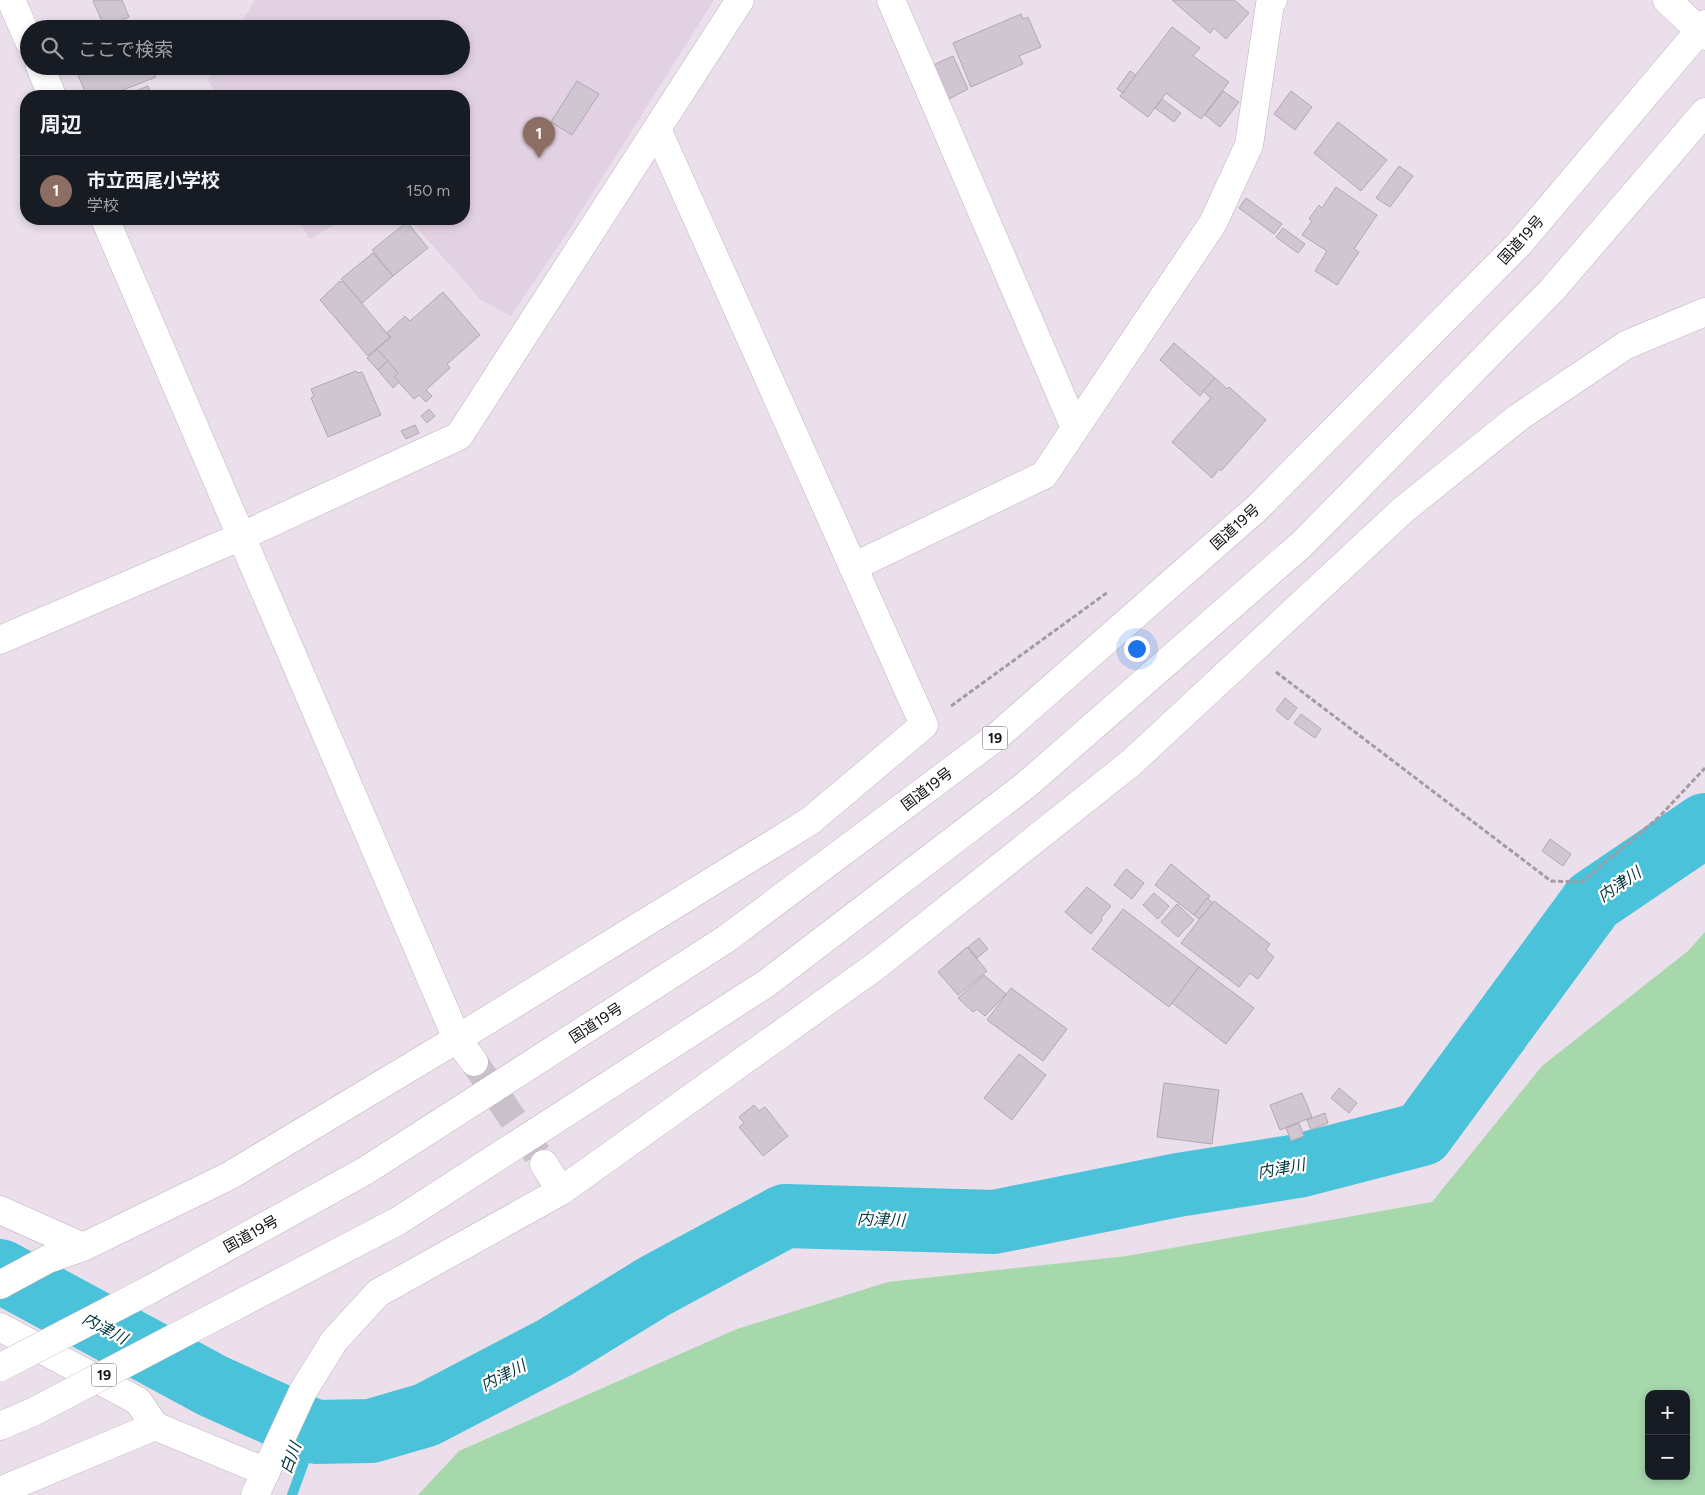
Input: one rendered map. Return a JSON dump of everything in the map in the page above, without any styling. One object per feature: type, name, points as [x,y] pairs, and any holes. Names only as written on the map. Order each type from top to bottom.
[{"type":"main road","points":[[11,0],[20,20]]},
{"type":"main road","points":[[0,640],[242,536],[459,436],[740,0]]},
{"type":"main road","points":[[892,0],[1075,428]]},
{"type":"main road","points":[[853,567],[1044,475],[1213,224],[1249,145],[1270,4],[1273,0]]},
{"type":"main road","points":[[1667,0],[1703,30]]},
{"type":"main road","name":"国道19号","points":[[0,1367],[151,1289],[365,1171],[726,939],[995,738],[1257,508],[1278,487],[1519,244],[1703,30]]},
{"type":"main road","points":[[44,75],[50,90]]},
{"type":"main road","name":"19","points":[[0,1426],[33,1412],[398,1221],[759,988],[1026,785],[1302,544],[1552,290],[1705,112]]},
{"type":"main road","points":[[0,1285],[48,1259],[82,1247],[229,1176],[457,1040],[810,821],[924,725],[657,129]]},
{"type":"main road","points":[[108,225],[457,1040],[474,1062]]},
{"type":"main road","points":[[0,1327],[138,1401],[155,1426],[265,1474],[303,1391],[334,1340],[378,1293],[561,1191],[884,960],[1132,762],[1403,510],[1519,417],[1626,345],[1705,312]]},
{"type":"main road","points":[[544,1164],[561,1191]]},
{"type":"main road","points":[[0,1210],[82,1247]]},
{"type":"main road","points":[[0,1491],[155,1426]]},
{"type":"path","points":[[924,725],[1108,592]]},
{"type":"path","points":[[1250,652],[1551,881],[1582,882],[1659,816],[1705,768]]},
{"type":"shaded area","points":[[255,0],[714,0],[573,224],[511,316],[481,300],[414,225],[470,225],[470,90],[214,90],[208,80],[210,75],[470,75],[470,20],[243,20]]},
{"type":"shaded area","points":[[301,225],[334,225],[310,239]]},
{"type":"green space","points":[[1705,932],[1705,1495],[418,1495],[459,1451],[737,1329],[888,1282],[1127,1256],[1432,1202],[1542,1066],[1688,951]]},
{"type":"building","points":[[122,0],[129,17],[122,20],[101,20],[93,1]]},
{"type":"building","points":[[1172,0],[1234,0],[1249,13],[1226,39],[1214,28],[1210,33]]},
{"type":"building","points":[[1021,14],[1023,19],[1028,17],[1041,47],[1019,56],[1023,64],[971,87],[953,43]]},
{"type":"building","points":[[1172,27],[1200,48],[1193,56],[1229,82],[1201,119],[1166,93],[1148,117],[1120,96]]},
{"type":"building","points":[[953,56],[968,89],[949,99],[933,65]]},
{"type":"building","points":[[1130,71],[1136,75],[1123,93],[1117,89]]},
{"type":"building","points":[[78,75],[155,75],[156,77],[123,90],[84,90]]},
{"type":"building","points":[[577,81],[599,94],[572,135],[551,122]]},
{"type":"building","points":[[148,86],[149,90],[138,90]]},
{"type":"building","points":[[1223,91],[1239,102],[1220,127],[1205,115]]},
{"type":"building","points":[[1291,91],[1312,107],[1295,130],[1274,114]]},
{"type":"building","points":[[1162,99],[1181,113],[1174,122],[1155,108]]},
{"type":"building","points":[[1338,122],[1387,160],[1361,191],[1314,153]]},
{"type":"building","points":[[1399,166],[1413,176],[1390,207],[1376,198]]},
{"type":"building","points":[[1336,187],[1377,215],[1354,249],[1359,252],[1337,285],[1315,271],[1327,251],[1302,235],[1312,221],[1309,219],[1319,205],[1322,208]]},
{"type":"building","points":[[1246,198],[1282,224],[1274,234],[1239,208]]},
{"type":"building","points":[[403,225],[409,225],[428,248],[393,276],[372,250]]},
{"type":"building","points":[[1283,228],[1305,244],[1298,253],[1276,237]]},
{"type":"building","points":[[373,253],[393,276],[362,303],[341,279]]},
{"type":"building","points":[[340,281],[341,283],[343,281],[390,337],[368,356],[320,300]]},
{"type":"building","points":[[443,292],[480,335],[447,364],[450,368],[426,390],[432,396],[426,402],[419,395],[414,399],[394,377],[398,373],[377,349],[391,337],[387,333],[405,316],[410,321]]},
{"type":"building","points":[[1174,343],[1215,378],[1200,396],[1160,360]]},
{"type":"building","points":[[377,349],[388,361],[378,370],[367,358]]},
{"type":"building","points":[[388,361],[398,373],[394,377],[399,382],[393,388],[378,370]]},
{"type":"building","points":[[356,371],[357,373],[362,372],[381,415],[328,437],[311,398],[314,396],[311,389]]},
{"type":"building","points":[[1215,378],[1227,389],[1229,387],[1266,420],[1221,471],[1219,469],[1212,478],[1172,442],[1211,398],[1203,391]]},
{"type":"building","points":[[429,409],[435,416],[427,423],[421,416]]},
{"type":"building","points":[[415,425],[419,433],[406,439],[401,431]]},
{"type":"building","points":[[1285,698],[1297,708],[1288,720],[1276,710]]},
{"type":"building","points":[[1301,714],[1321,729],[1315,738],[1294,723]]},
{"type":"building","points":[[1550,839],[1571,854],[1563,866],[1542,851]]},
{"type":"building","points":[[1171,864],[1210,896],[1194,915],[1155,885]]},
{"type":"building","points":[[1126,869],[1144,883],[1132,899],[1114,885]]},
{"type":"building","points":[[1087,887],[1111,906],[1091,934],[1065,912]]},
{"type":"building","points":[[1154,893],[1169,906],[1158,919],[1143,905]]},
{"type":"building","points":[[1207,898],[1213,903],[1199,919],[1194,915]]},
{"type":"building","points":[[1214,901],[1270,944],[1266,950],[1274,957],[1258,979],[1250,973],[1239,987],[1181,943]]},
{"type":"building","points":[[1177,904],[1194,920],[1178,937],[1161,922]]},
{"type":"building","points":[[1123,909],[1199,967],[1169,1007],[1092,949]]},
{"type":"building","points":[[979,938],[988,949],[977,958],[968,947]]},
{"type":"building","points":[[967,947],[987,971],[958,995],[938,972]]},
{"type":"building","points":[[1199,967],[1254,1008],[1226,1044],[1172,1003]]},
{"type":"building","points":[[984,975],[1006,994],[985,1016],[977,1009],[973,1012],[958,998]]},
{"type":"building","points":[[1011,988],[1067,1029],[1043,1061],[987,1020]]},
{"type":"building","points":[[1019,1054],[1046,1075],[1012,1120],[984,1098]]},
{"type":"building","points":[[1164,1083],[1219,1090],[1212,1144],[1157,1137]]},
{"type":"building","points":[[1339,1088],[1357,1103],[1349,1113],[1331,1098]]},
{"type":"building","points":[[1302,1093],[1312,1117],[1280,1130],[1270,1105]]},
{"type":"building","points":[[754,1105],[759,1111],[765,1107],[788,1136],[763,1156],[739,1127],[744,1123],[739,1117]]},
{"type":"building","points":[[1325,1113],[1328,1123],[1311,1130],[1307,1120]]},
{"type":"building","points":[[1299,1123],[1304,1136],[1291,1141],[1286,1128]]},
{"type":"waterway","name":"内津川","points":[[0,1271],[213,1386],[315,1432],[371,1431],[426,1415],[554,1348],[655,1286],[785,1216],[994,1222],[1178,1185],[1298,1166],[1422,1134],[1593,901],[1705,825]]},
{"type":"waterway","name":"白川","points":[[292,1495],[315,1432]]},
{"type":"tunnel","points":[[474,1062],[544,1164]]},
{"type":"place","name":"市立西尾小学校","points":[[539,158]]}]
